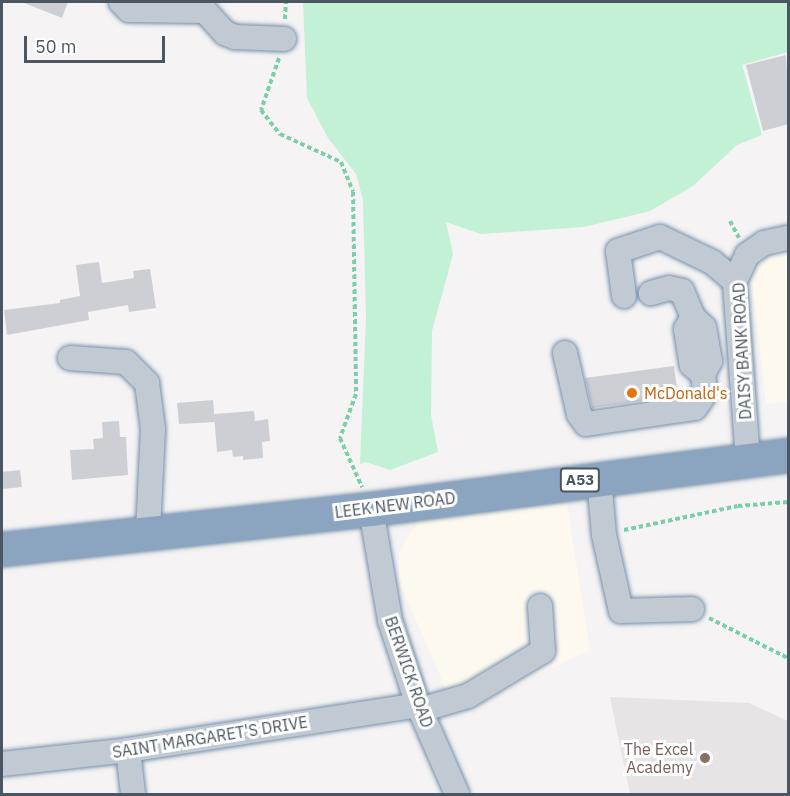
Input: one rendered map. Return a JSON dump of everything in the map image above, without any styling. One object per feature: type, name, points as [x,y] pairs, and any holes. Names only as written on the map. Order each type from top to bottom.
[{"type":"highway","name":"LEEK NEW ROAD","points":[[2,549],[148,530],[371,509],[789,455]]},
{"type":"street","points":[[121,2],[129,10],[205,11],[225,33],[235,37],[284,39]]},
{"type":"street","points":[[624,296],[610,253],[660,237],[712,262],[735,281]]},
{"type":"street","name":"DAISY BANK ROAD","points":[[748,459],[735,281],[747,255],[764,243],[789,238]]},
{"type":"street","points":[[566,353],[579,414],[586,424],[695,408],[705,393],[703,374],[692,365],[686,329],[693,317],[682,291],[669,288],[651,293]]},
{"type":"street","points":[[70,358],[126,362],[147,383],[153,429],[148,530]]},
{"type":"street","points":[[599,478],[604,535],[621,611],[692,609]]},
{"type":"street","name":"BERWICK ROAD","points":[[371,509],[390,620],[419,707],[457,795]]},
{"type":"street","name":"SAINT MARGARET'S DRIVE","points":[[2,765],[128,750],[419,707],[468,696],[543,651],[540,606]]},
{"type":"street","points":[[128,750],[133,795]]},
{"type":"path","points":[[286,2],[284,39],[261,110],[280,134],[341,162],[353,192],[356,393],[340,438],[371,509]]},
{"type":"path","points":[[604,535],[738,506],[789,502]]},
{"type":"path","points":[[692,609],[789,658]]},
{"type":"shaded area","points":[[788,250],[788,402],[766,404],[750,265],[757,254]]},
{"type":"shaded area","points":[[567,504],[590,650],[456,713],[399,581],[399,553],[421,519],[436,514]]},
{"type":"shaded area","name":"The Excel Academy","points":[[610,697],[749,703],[788,721],[788,794],[630,794]]},
{"type":"green space","points":[[303,2],[788,2],[788,52],[742,65],[762,135],[737,145],[693,186],[650,211],[584,227],[481,234],[446,222],[453,254],[432,331],[431,415],[438,452],[390,470],[366,462],[360,464],[366,318],[363,200],[356,174],[328,138],[307,98]]},
{"type":"building","points":[[22,2],[68,2],[62,18]]},
{"type":"building","points":[[786,55],[789,124],[763,131],[746,65]]},
{"type":"building","points":[[99,262],[102,283],[134,278],[133,271],[150,269],[156,308],[129,312],[128,305],[88,312],[89,320],[7,335],[4,310],[60,303],[60,300],[80,296],[76,265]]},
{"type":"building","name":"McDonald's","points":[[674,366],[678,396],[592,408],[585,378]]},
{"type":"building","points":[[213,400],[215,422],[179,424],[177,403]]},
{"type":"building","points":[[254,411],[255,421],[268,419],[270,441],[262,442],[263,458],[243,460],[243,456],[233,457],[232,450],[217,452],[214,414]]},
{"type":"building","points":[[119,421],[120,437],[126,437],[128,475],[72,480],[70,450],[94,449],[93,439],[103,438],[102,422]]},
{"type":"building","points":[[20,470],[22,487],[2,489],[2,472]]},
{"type":"place","name":"McDonald's","points":[[632,393]]},
{"type":"place","name":"The Excel Academy","points":[[705,758]]}]
